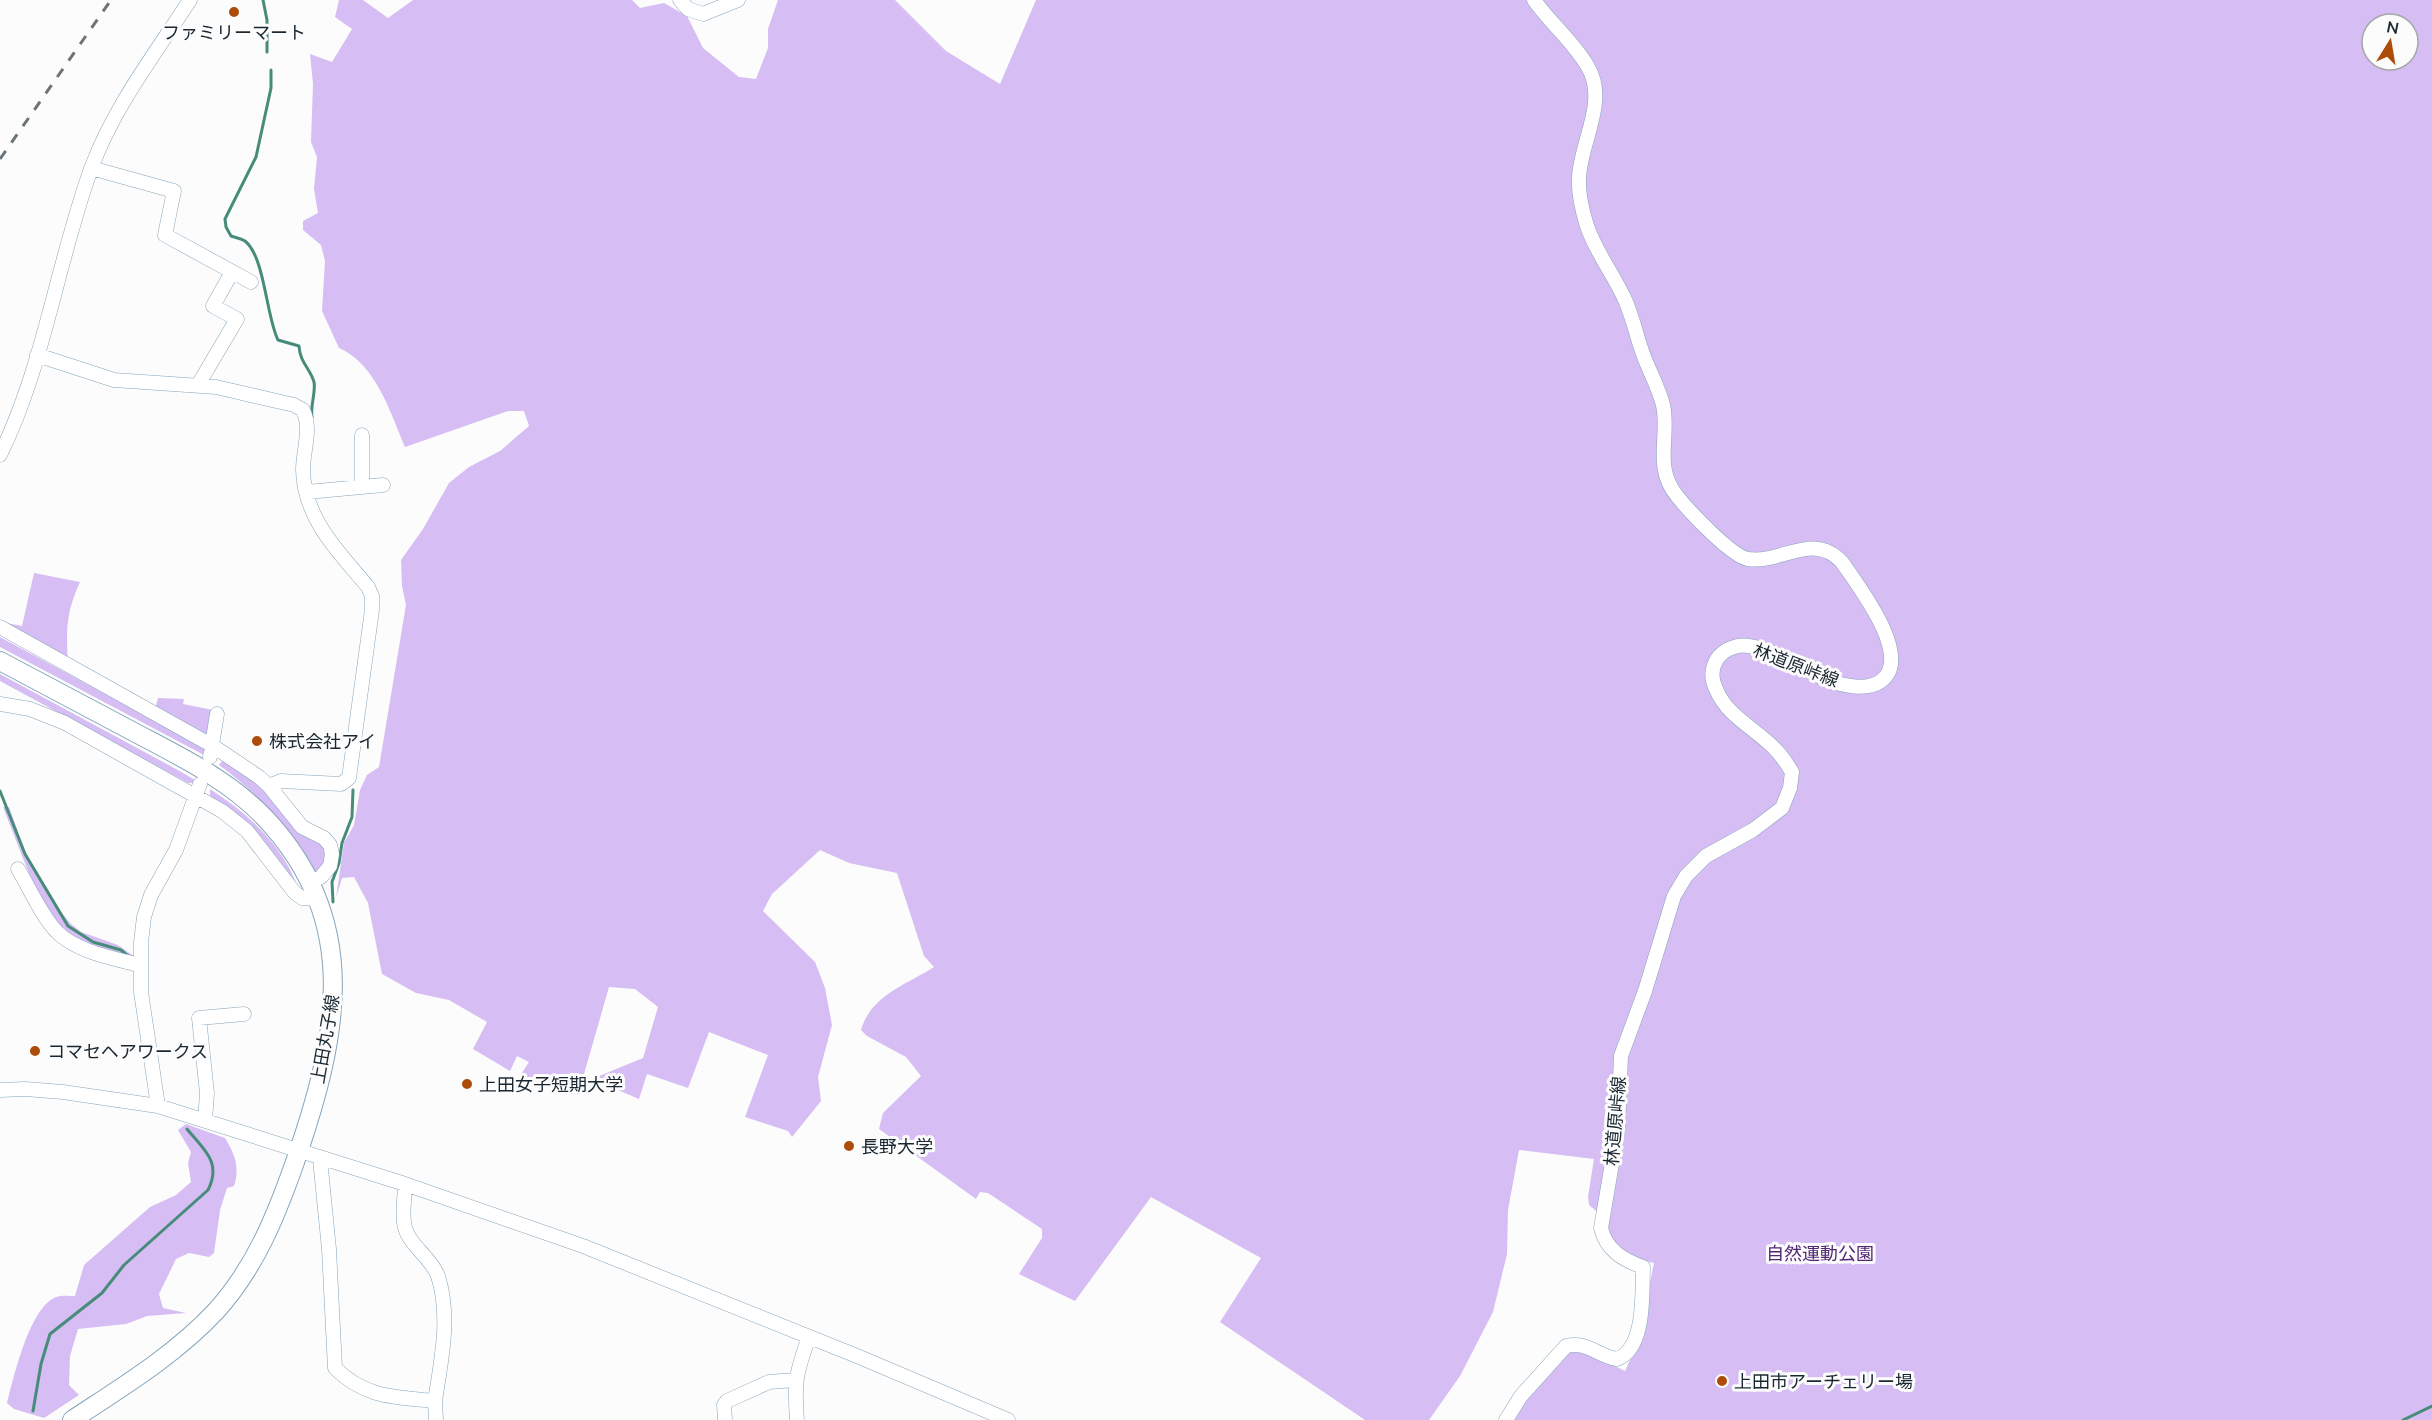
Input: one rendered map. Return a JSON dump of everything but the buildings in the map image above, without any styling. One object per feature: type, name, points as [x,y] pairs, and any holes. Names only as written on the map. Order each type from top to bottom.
[{"type":"main road","name":"上田丸子線","points":[[0,661],[182,757],[227,786],[254,807],[276,830],[313,891],[332,961],[334,1007],[320,1080],[275,1217],[261,1246],[244,1274],[216,1310],[171,1352],[72,1420]]},
{"type":"street","points":[[0,456],[19,413],[91,168],[120,109],[190,0]]},
{"type":"street","points":[[680,0],[688,9],[703,14],[738,0]]},
{"type":"street","name":"林道原峠線","points":[[1506,1420],[1521,1396],[1566,1347],[1576,1344],[1617,1359],[1630,1350],[1642,1314],[1643,1267],[1627,1261],[1612,1250],[1604,1239],[1601,1228],[1618,1128],[1621,1056],[1645,991],[1665,919],[1674,896],[1686,876],[1706,856],[1754,830],[1782,808],[1790,788],[1792,772],[1775,749],[1734,714],[1721,699],[1712,680],[1713,666],[1721,654],[1734,647],[1748,646],[1769,652],[1830,681],[1860,687],[1875,685],[1883,679],[1890,671],[1892,662],[1889,644],[1879,620],[1842,562],[1834,554],[1818,548],[1746,559],[1720,541],[1676,495],[1663,464],[1663,407],[1656,382],[1644,356],[1626,303],[1587,227],[1580,200],[1579,176],[1593,113],[1596,87],[1589,67],[1534,0]]},
{"type":"street","points":[[91,168],[174,191],[165,234],[251,282]]},
{"type":"street","points":[[198,385],[237,319],[213,306],[232,272]]},
{"type":"street","points":[[36,355],[114,380],[198,385],[234,390],[294,405],[303,410],[308,425],[303,472],[313,515],[322,531],[368,587],[372,596],[372,610],[351,774],[348,780],[341,784],[281,781],[269,786]]},
{"type":"street","points":[[362,435],[362,486]]},
{"type":"street","points":[[307,492],[383,485]]},
{"type":"street","points":[[0,627],[269,786],[299,825],[308,832],[324,838],[332,849],[332,859],[327,872],[318,880],[313,891],[302,898],[247,831],[197,789],[65,723],[30,709],[0,704]]},
{"type":"street","points":[[211,752],[217,714]]},
{"type":"street","points":[[158,1106],[139,965],[144,917],[151,895],[176,850],[197,789]]},
{"type":"street","points":[[18,869],[52,927],[64,938],[82,948],[139,965]]},
{"type":"street","points":[[205,1121],[207,1093],[199,1018],[244,1014]]},
{"type":"street","points":[[0,1090],[63,1092],[158,1106],[405,1184],[583,1246],[1008,1420]]},
{"type":"street","points":[[320,1159],[330,1249],[334,1368],[346,1379],[379,1395],[435,1401]]},
{"type":"street","points":[[405,1184],[404,1216],[407,1234],[435,1270],[443,1303],[444,1336],[435,1401],[436,1420]]},
{"type":"street","points":[[797,1420],[795,1380],[809,1337]]},
{"type":"street","points":[[725,1420],[724,1406],[727,1401],[769,1382],[795,1380]]},
{"type":"green space","name":"自然運動公園","points":[[339,0],[363,0],[388,18],[413,0],[632,0],[640,8],[664,3],[687,16],[703,48],[739,77],[756,79],[768,48],[768,29],[778,0],[895,0],[946,51],[1000,84],[1036,0],[2432,0],[2432,1420],[1512,1420],[1525,1399],[1568,1351],[1584,1351],[1625,1371],[1637,1345],[1654,1263],[1634,1257],[1618,1247],[1610,1234],[1607,1220],[1589,1205],[1588,1197],[1594,1159],[1519,1150],[1508,1210],[1507,1254],[1493,1312],[1460,1376],[1429,1420],[1365,1420],[1220,1322],[1261,1258],[1151,1197],[1075,1301],[1019,1274],[1042,1238],[1042,1229],[988,1193],[980,1192],[976,1199],[879,1129],[883,1113],[921,1076],[906,1057],[867,1036],[861,1030],[866,1018],[881,999],[934,967],[924,956],[897,873],[849,863],[820,850],[772,894],[763,911],[815,962],[825,988],[832,1025],[818,1077],[821,1101],[792,1137],[788,1131],[745,1117],[768,1055],[709,1032],[688,1088],[647,1074],[639,1099],[592,1079],[643,1058],[658,1007],[635,989],[609,987],[578,1095],[520,1076],[529,1062],[517,1056],[510,1071],[473,1049],[487,1022],[449,1000],[416,993],[382,974],[368,903],[354,877],[342,878],[336,898],[344,843],[354,825],[360,790],[367,775],[379,767],[406,605],[402,586],[401,560],[423,529],[449,483],[469,467],[500,451],[529,426],[524,411],[508,411],[405,447],[380,390],[363,365],[352,355],[339,348],[322,311],[325,261],[321,245],[303,230],[303,221],[318,213],[314,189],[317,157],[311,142],[313,84],[310,54],[332,62],[352,29],[335,17]]},
{"type":"green space","points":[[34,573],[80,582],[68,621],[68,662],[1,622],[22,626]]},
{"type":"green space","points":[[0,637],[205,748],[204,755],[0,647]]},
{"type":"green space","points":[[0,674],[195,780],[193,783],[188,783],[0,681]]},
{"type":"green space","points":[[158,698],[184,699],[183,704],[213,710],[211,732],[205,736],[155,709]]},
{"type":"green space","points":[[223,760],[256,782],[323,846],[327,861],[317,874],[297,843],[274,814],[219,765]]},
{"type":"green space","points":[[210,789],[250,819],[272,842],[297,885],[226,806],[210,796]]},
{"type":"green space","points":[[3,807],[9,807],[26,854],[61,912],[71,924],[81,932],[118,945],[135,957],[117,957],[63,933],[35,889]]},
{"type":"green space","points":[[186,1124],[225,1138],[234,1155],[237,1173],[234,1186],[227,1188],[220,1210],[214,1253],[209,1257],[189,1253],[176,1259],[159,1294],[163,1308],[186,1313],[147,1316],[126,1324],[78,1329],[70,1356],[69,1385],[79,1395],[44,1418],[14,1409],[7,1403],[18,1361],[30,1329],[46,1304],[58,1296],[75,1296],[84,1265],[150,1207],[176,1195],[191,1182],[188,1163],[191,1152],[178,1130]]},
{"type":"waterway","points":[[263,0],[267,20],[267,52]]},
{"type":"waterway","points":[[271,70],[271,88],[256,157],[225,219],[231,236],[245,241],[257,260],[278,340],[299,346],[301,357],[314,382],[312,417]]},
{"type":"waterway","points":[[333,902],[332,882],[339,863],[342,843],[352,817],[353,790]]},
{"type":"waterway","points":[[0,791],[25,854],[68,926],[93,942],[121,950],[129,957]]},
{"type":"waterway","points":[[33,1411],[41,1364],[50,1334],[102,1293],[124,1265],[208,1190],[212,1180],[212,1164],[205,1150],[187,1129]]},
{"type":"waterway","points":[[2403,1420],[2432,1406]]},
{"type":"railway","points":[[0,159],[111,0]]},
{"type":"place","name":"ファミリーマート","points":[[234,12]]},
{"type":"place","name":"株式会社アイ","points":[[257,741]]},
{"type":"place","name":"コマセヘアワークス","points":[[35,1051]]},
{"type":"place","name":"上田女子短期大学","points":[[467,1084]]},
{"type":"place","name":"長野大学","points":[[849,1146]]},
{"type":"place","name":"上田市アーチェリー場","points":[[1722,1381]]}]
